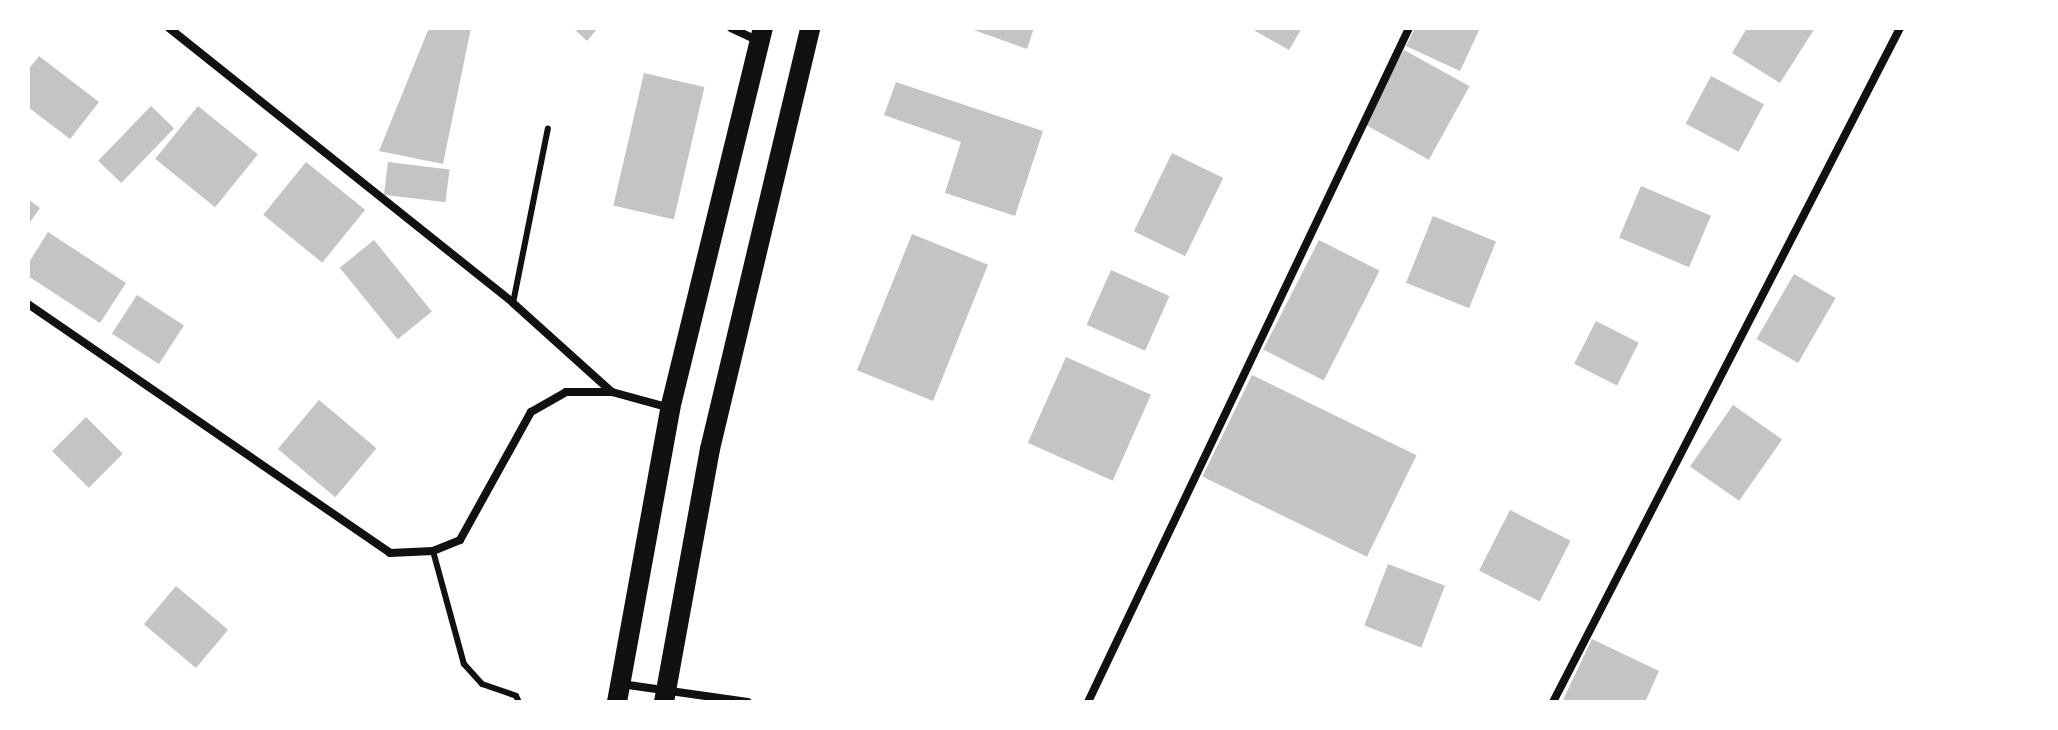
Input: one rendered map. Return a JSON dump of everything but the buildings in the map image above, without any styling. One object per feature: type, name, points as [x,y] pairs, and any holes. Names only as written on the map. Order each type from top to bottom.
[{"type":"main road","points":[[665,697],[710,449],[810,28]]},
{"type":"main road","points":[[619,693],[670,409],[761,35]]},
{"type":"street","points":[[169,28],[513,303],[612,392]]},
{"type":"street","points":[[731,28],[761,35]]},
{"type":"street","points":[[1088,702],[1409,28]]},
{"type":"street","points":[[1553,702],[1900,28]]},
{"type":"street","points":[[28,304],[390,553],[433,551],[460,540],[531,412],[566,392],[612,392],[670,409]]},
{"type":"street","points":[[619,693],[748,702]]},
{"type":"lane","points":[[513,303],[548,128]]},
{"type":"lane","points":[[433,551],[455,622],[464,664],[482,684],[516,696],[519,702]]}]
